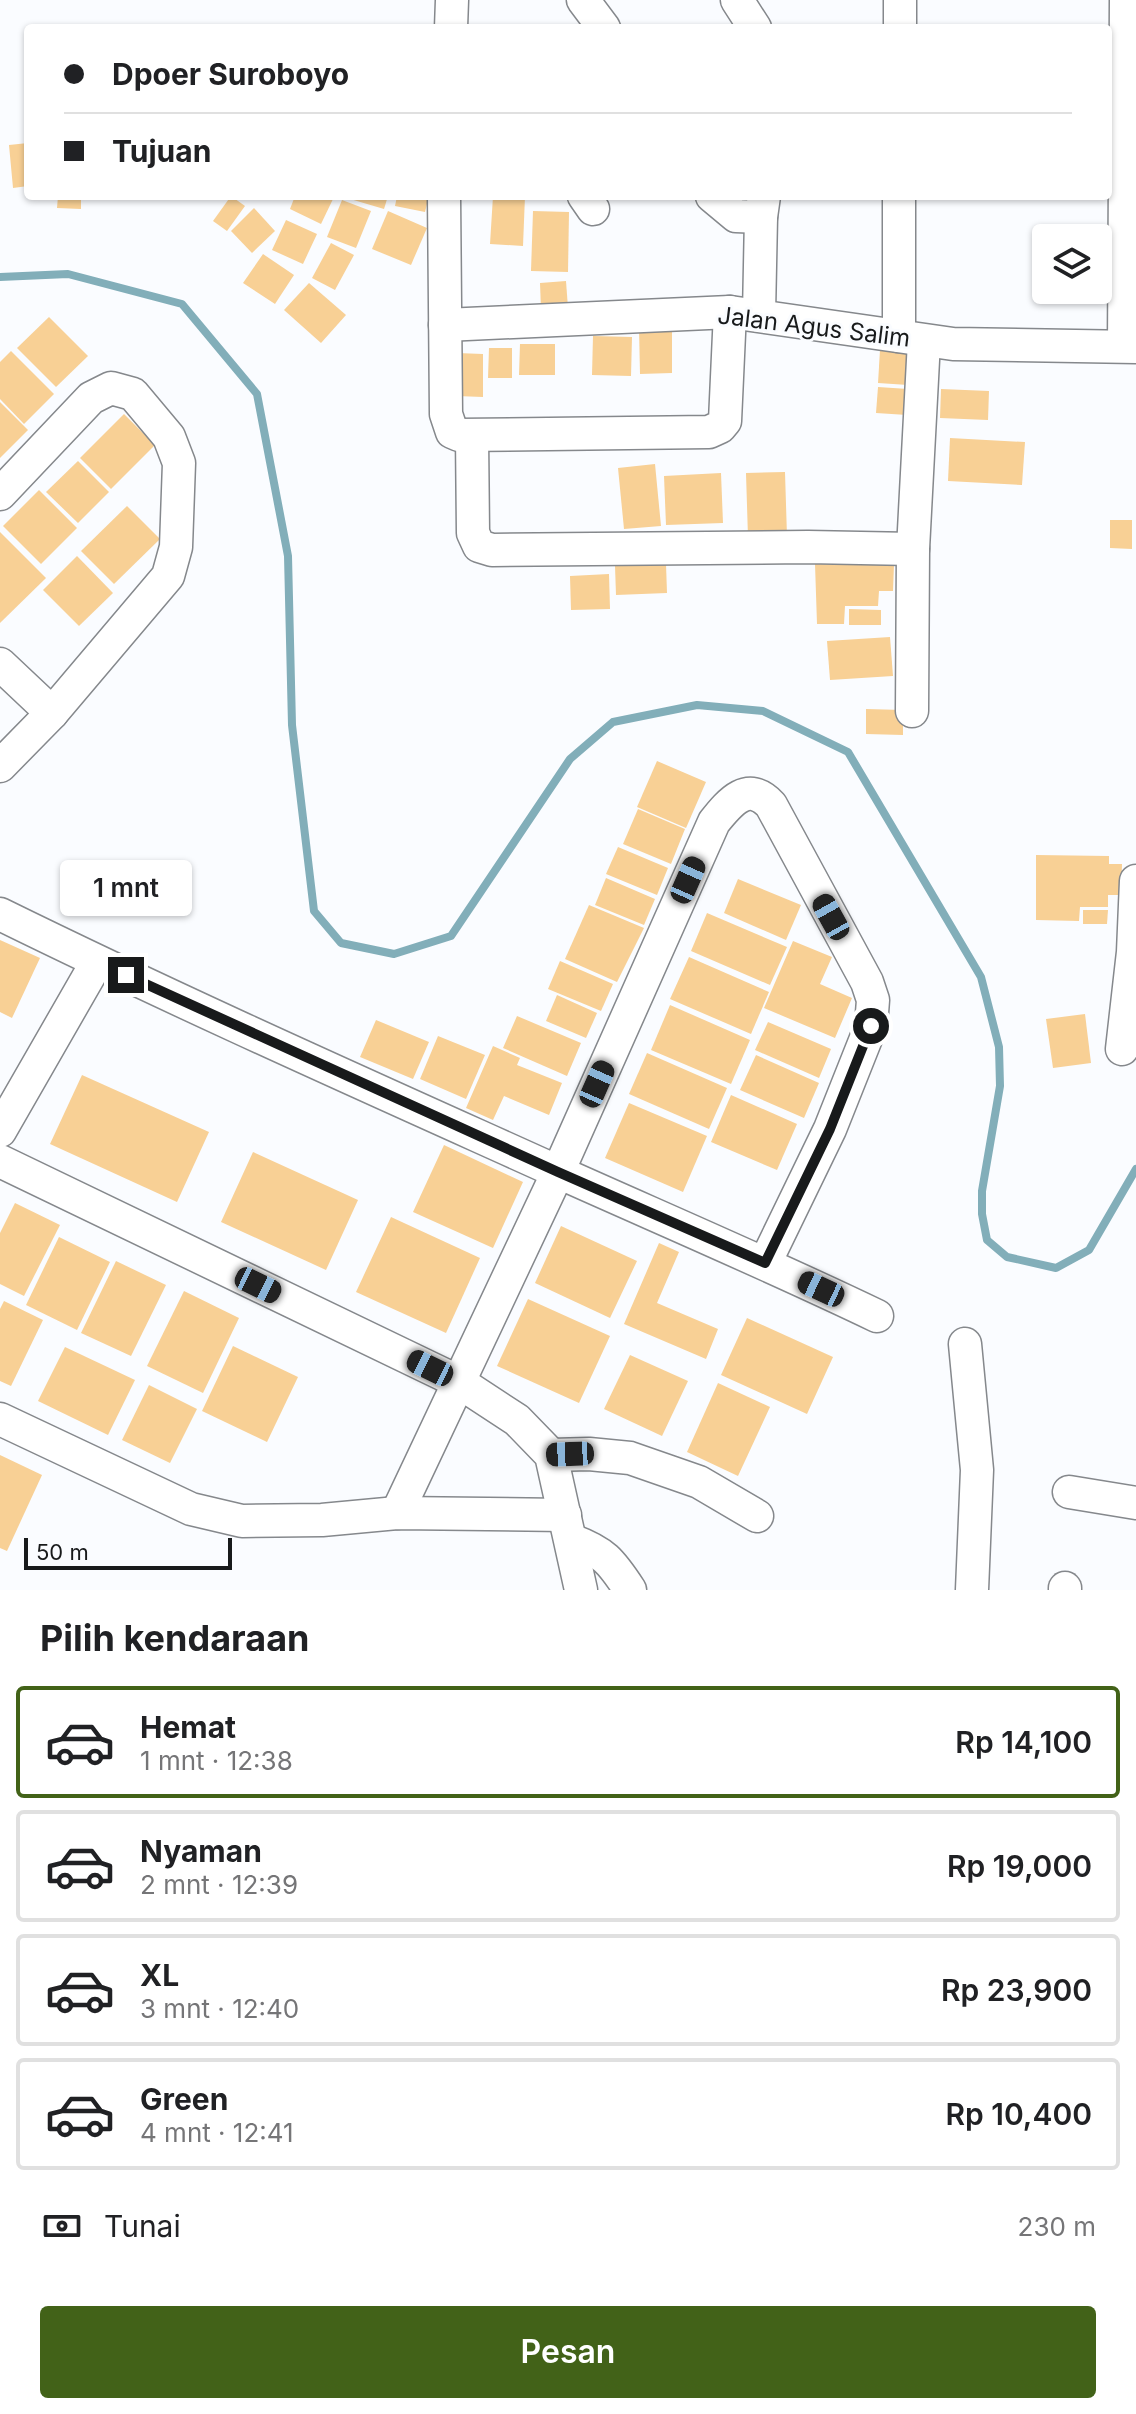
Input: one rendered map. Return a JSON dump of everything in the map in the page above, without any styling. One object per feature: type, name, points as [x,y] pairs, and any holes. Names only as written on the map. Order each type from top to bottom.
[{"type":"street","points":[[451,24],[452,0]]},
{"type":"street","points":[[583,0],[601,24]]},
{"type":"street","points":[[737,0],[752,24]]},
{"type":"street","points":[[900,0],[900,24]]},
{"type":"street","points":[[1126,0],[1130,346]]},
{"type":"street","points":[[444,200],[446,414],[452,432],[472,436],[709,432],[720,427],[725,421],[763,207],[736,216],[717,200]]},
{"type":"street","points":[[899,200],[911,338],[912,711]]},
{"type":"street","name":"Jalan Agus Salim","points":[[445,325],[744,313],[953,344],[1130,346]]},
{"type":"street","points":[[0,494],[91,398],[111,388],[133,394],[169,437],[179,463],[176,547],[168,576],[52,713],[0,766]]},
{"type":"street","points":[[472,436],[473,533],[479,546],[492,550],[913,549]]},
{"type":"street","points":[[0,664],[52,713]]},
{"type":"street","points":[[397,1513],[558,1172],[714,822],[732,800],[751,794],[763,797],[771,805],[867,982],[873,1000],[871,1026],[830,1129],[765,1263]]},
{"type":"street","points":[[1122,1049],[1133,952],[1136,881]]},
{"type":"street","points":[[0,914],[97,962],[877,1316]]},
{"type":"street","points":[[0,1131],[97,962]]},
{"type":"street","points":[[0,1161],[459,1382],[517,1420],[551,1455],[581,1590]]},
{"type":"street","points":[[965,1344],[977,1470],[972,1590]]},
{"type":"street","points":[[0,1419],[191,1509],[242,1521],[322,1520],[397,1513],[568,1527],[613,1564],[630,1590]]},
{"type":"street","points":[[551,1455],[589,1454],[630,1458],[699,1482],[757,1516]]},
{"type":"street","points":[[1069,1492],[1136,1503]]},
{"type":"building","points":[[24,143],[24,187],[13,188],[9,145]]},
{"type":"building","points":[[58,200],[81,200],[81,209],[57,208]]},
{"type":"building","points":[[228,200],[237,200],[245,206],[227,231],[213,221]]},
{"type":"building","points":[[293,200],[333,200],[321,224],[290,209]]},
{"type":"building","points":[[342,200],[371,211],[356,248],[327,237]]},
{"type":"building","points":[[354,200],[387,200],[384,209]]},
{"type":"building","points":[[396,200],[428,200],[425,212],[395,206]]},
{"type":"building","points":[[493,200],[525,200],[523,246],[490,244]]},
{"type":"building","points":[[254,208],[275,231],[252,253],[231,231]]},
{"type":"building","points":[[388,211],[427,228],[411,265],[372,249]]},
{"type":"building","points":[[533,211],[569,212],[568,272],[531,271]]},
{"type":"building","points":[[286,220],[317,234],[303,264],[272,250]]},
{"type":"building","points":[[331,243],[354,255],[335,290],[312,278]]},
{"type":"building","points":[[263,254],[294,275],[275,304],[243,283]]},
{"type":"building","points":[[566,281],[568,308],[541,310],[540,283]]},
{"type":"building","points":[[309,283],[346,315],[321,343],[284,310]]},
{"type":"building","points":[[49,317],[88,356],[56,387],[17,348]]},
{"type":"building","points":[[639,328],[672,328],[672,373],[640,374]]},
{"type":"building","points":[[593,336],[632,337],[631,376],[592,375]]},
{"type":"building","points":[[520,344],[555,344],[555,375],[519,375]]},
{"type":"building","points":[[489,348],[512,348],[512,378],[488,378]]},
{"type":"building","points":[[880,350],[910,352],[908,385],[878,383]]},
{"type":"building","points":[[11,351],[54,394],[24,424],[0,399],[0,362]]},
{"type":"building","points":[[457,353],[483,354],[483,397],[456,396]]},
{"type":"building","points":[[878,387],[908,389],[907,415],[876,413]]},
{"type":"building","points":[[941,389],[989,391],[988,420],[940,418]]},
{"type":"building","points":[[0,402],[28,430],[0,458]]},
{"type":"building","points":[[124,414],[155,445],[111,489],[80,458]]},
{"type":"building","points":[[950,438],[1025,442],[1022,485],[948,481]]},
{"type":"building","points":[[78,461],[109,492],[78,523],[46,492]]},
{"type":"building","points":[[655,464],[661,526],[624,529],[618,468]]},
{"type":"building","points":[[785,472],[787,537],[748,538],[746,473]]},
{"type":"building","points":[[721,473],[723,523],[666,525],[664,476]]},
{"type":"building","points":[[39,490],[77,528],[41,564],[3,526]]},
{"type":"building","points":[[127,506],[160,539],[114,584],[81,551]]},
{"type":"building","points":[[1110,520],[1132,520],[1132,549],[1110,548]]},
{"type":"building","points":[[0,532],[46,578],[0,623]]},
{"type":"building","points":[[77,556],[113,593],[79,626],[43,590]]},
{"type":"building","points":[[666,564],[667,593],[616,595],[615,566]]},
{"type":"building","points":[[815,564],[894,565],[893,591],[879,591],[878,606],[845,606],[844,624],[817,624]]},
{"type":"building","points":[[609,574],[610,609],[571,610],[570,576]]},
{"type":"building","points":[[849,609],[881,610],[881,625],[849,625]]},
{"type":"building","points":[[890,637],[893,676],[830,680],[827,641]]},
{"type":"building","points":[[866,709],[903,710],[903,735],[866,734]]},
{"type":"building","points":[[657,761],[706,782],[686,828],[637,807]]},
{"type":"building","points":[[638,809],[685,829],[671,864],[623,844]]},
{"type":"building","points":[[618,847],[668,868],[657,895],[606,874]]},
{"type":"building","points":[[1036,855],[1109,856],[1109,864],[1122,864],[1121,895],[1108,895],[1108,907],[1080,907],[1079,921],[1036,920]]},
{"type":"building","points":[[606,878],[655,899],[644,925],[595,905]]},
{"type":"building","points":[[738,879],[801,905],[786,940],[724,913]]},
{"type":"building","points":[[589,905],[644,928],[617,982],[565,959]]},
{"type":"building","points":[[1083,910],[1108,910],[1107,924],[1083,924]]},
{"type":"building","points":[[707,913],[787,947],[770,985],[691,951]]},
{"type":"building","points":[[0,940],[40,958],[12,1018],[0,1012]]},
{"type":"building","points":[[793,941],[832,957],[820,984],[852,998],[835,1038],[764,1008]]},
{"type":"building","points":[[689,957],[769,992],[751,1034],[670,999]]},
{"type":"building","points":[[560,961],[613,984],[601,1011],[548,989]]},
{"type":"building","points":[[557,995],[597,1013],[586,1038],[546,1021]]},
{"type":"building","points":[[670,1005],[750,1040],[731,1084],[651,1050]]},
{"type":"building","points":[[1085,1014],[1091,1063],[1053,1068],[1046,1019]]},
{"type":"building","points":[[517,1016],[581,1043],[567,1076],[503,1048]]},
{"type":"building","points":[[376,1020],[429,1042],[413,1079],[360,1057]]},
{"type":"building","points":[[768,1022],[831,1049],[819,1078],[755,1050]]},
{"type":"building","points":[[438,1036],[485,1055],[466,1099],[420,1079]]},
{"type":"building","points":[[493,1046],[520,1058],[517,1065],[562,1083],[549,1115],[504,1096],[493,1120],[466,1108]]},
{"type":"building","points":[[647,1053],[727,1088],[709,1129],[629,1094]]},
{"type":"building","points":[[756,1055],[819,1083],[804,1118],[740,1090]]},
{"type":"building","points":[[82,1075],[209,1132],[177,1202],[50,1144]]},
{"type":"building","points":[[731,1095],[797,1124],[777,1170],[711,1142]]},
{"type":"building","points":[[629,1103],[707,1136],[683,1192],[605,1158]]},
{"type":"building","points":[[444,1145],[523,1182],[493,1248],[413,1212]]},
{"type":"building","points":[[253,1152],[358,1200],[326,1270],[221,1222]]},
{"type":"building","points":[[15,1203],[60,1225],[24,1296],[0,1284],[0,1233]]},
{"type":"building","points":[[391,1217],[480,1258],[446,1333],[356,1292]]},
{"type":"building","points":[[561,1226],[637,1261],[610,1318],[535,1283]]},
{"type":"building","points":[[59,1237],[110,1262],[77,1330],[26,1305]]},
{"type":"building","points":[[659,1243],[679,1252],[657,1303],[718,1329],[706,1359],[624,1324]]},
{"type":"building","points":[[116,1261],[166,1285],[131,1356],[81,1333]]},
{"type":"building","points":[[184,1291],[239,1318],[203,1393],[147,1366]]},
{"type":"building","points":[[528,1299],[610,1336],[579,1403],[497,1366]]},
{"type":"building","points":[[4,1301],[43,1320],[11,1386],[0,1381],[0,1309]]},
{"type":"building","points":[[747,1318],[833,1357],[807,1414],[721,1375]]},
{"type":"building","points":[[233,1346],[298,1377],[267,1442],[202,1411]]},
{"type":"building","points":[[65,1347],[135,1380],[108,1435],[38,1401]]},
{"type":"building","points":[[630,1355],[688,1381],[662,1436],[604,1409]]},
{"type":"building","points":[[718,1383],[770,1407],[738,1476],[687,1452]]},
{"type":"building","points":[[149,1385],[197,1409],[170,1463],[122,1440]]},
{"type":"building","points":[[0,1455],[42,1475],[7,1551],[0,1548]]},
{"type":"waterway","points":[[0,277],[68,274],[182,304],[257,394],[288,556],[292,725],[314,911],[341,943],[394,954],[451,936],[570,759],[613,722],[697,705],[763,711],[848,752],[981,977],[999,1047],[1000,1086],[982,1191],[987,1240],[1007,1257],[1056,1268],[1089,1250],[1136,1169]]},
{"type":"route","points":[[126,975],[765,1263],[830,1129],[871,1026]]}]
